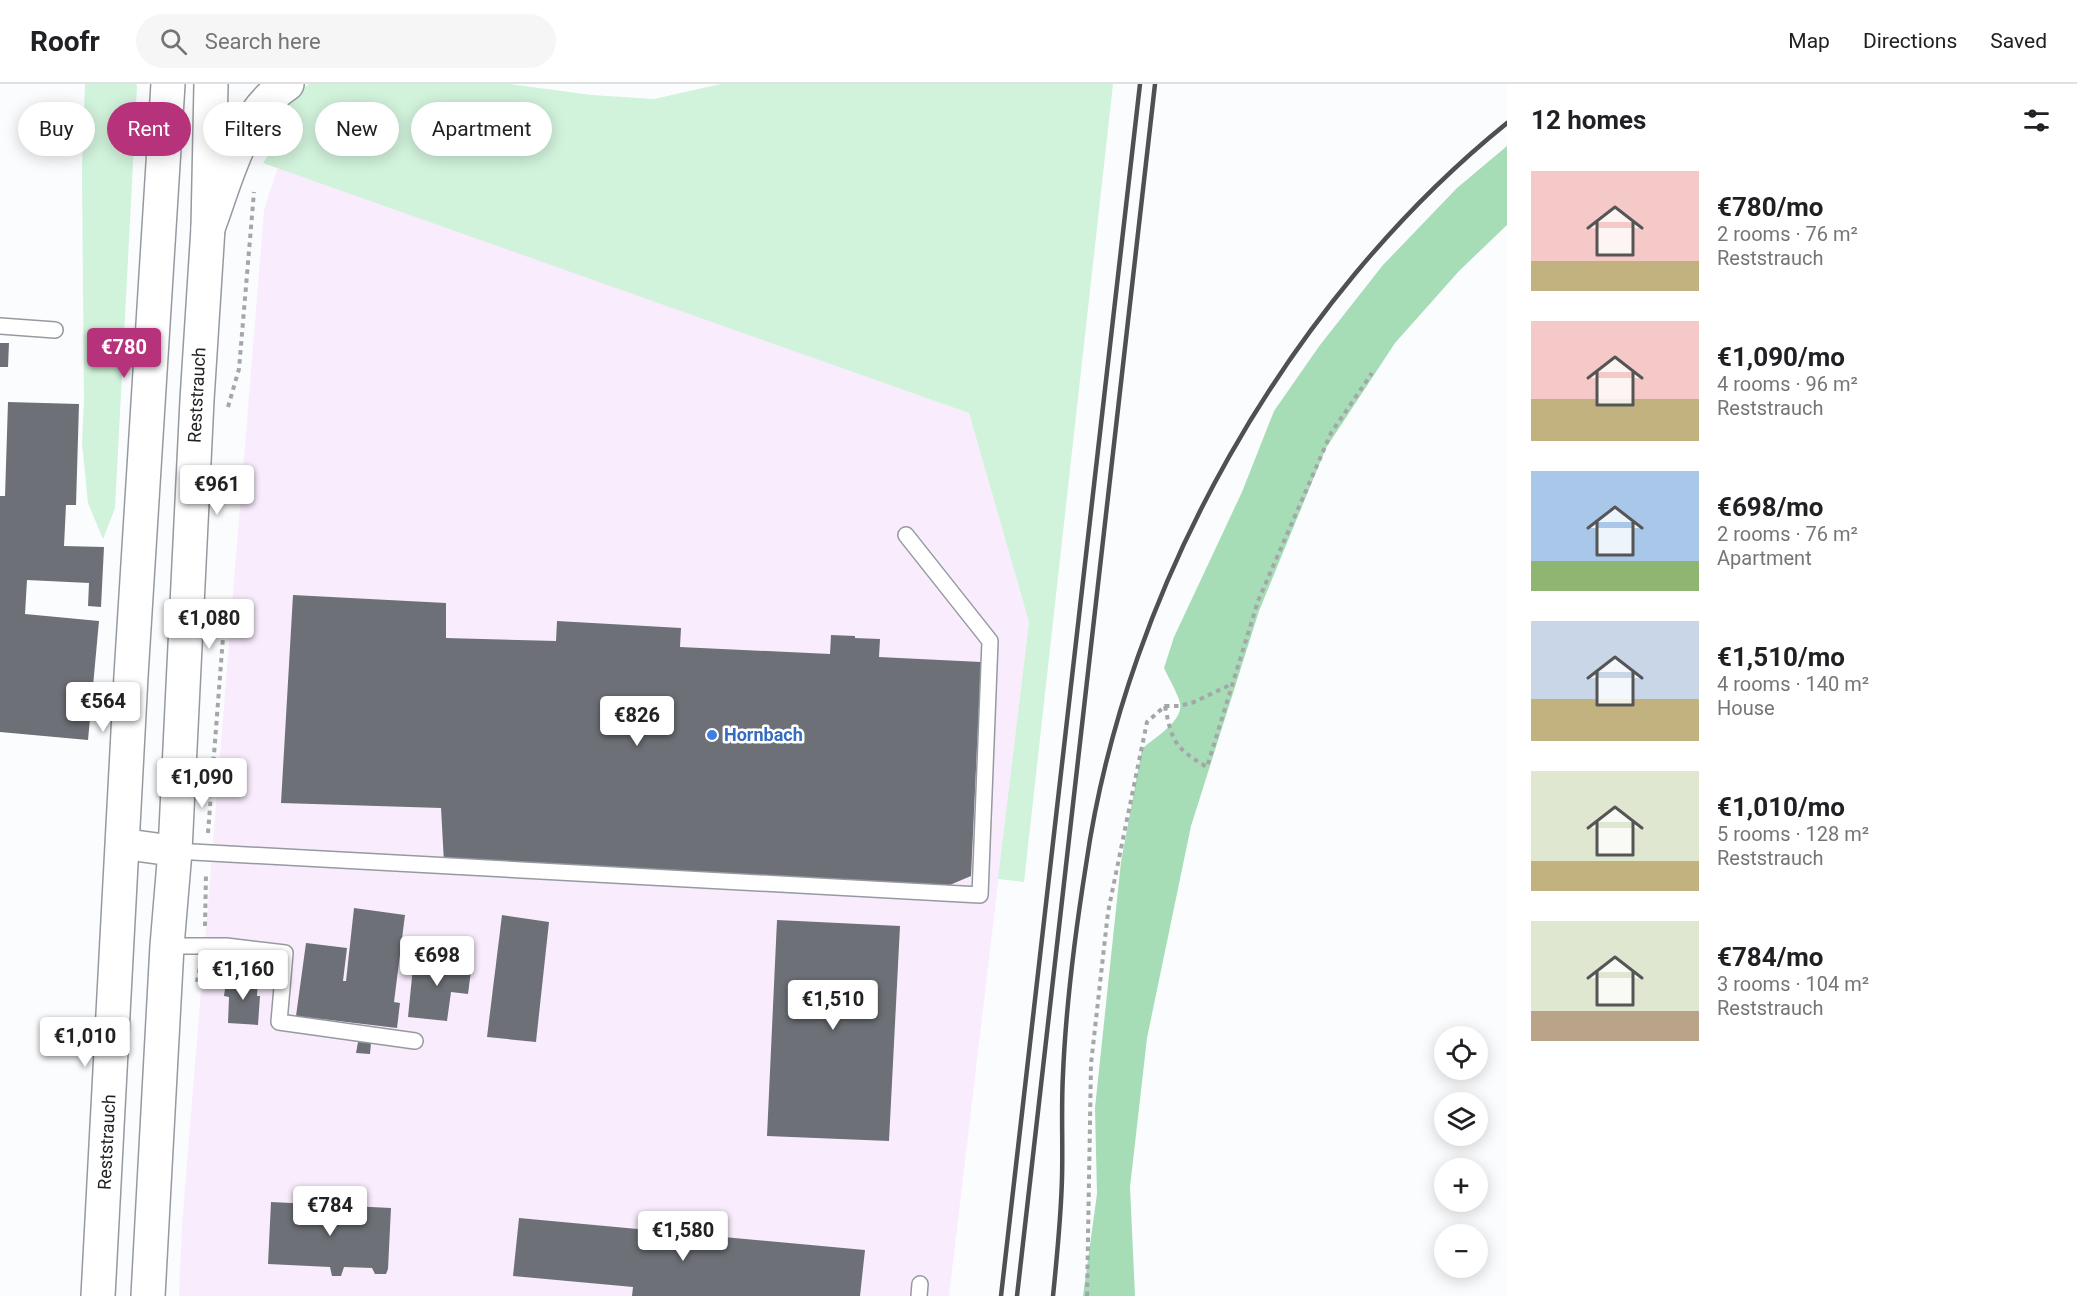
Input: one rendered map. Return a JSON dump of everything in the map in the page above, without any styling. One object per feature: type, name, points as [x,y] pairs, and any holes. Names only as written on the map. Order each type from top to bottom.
[{"type":"main road","name":"Reststrauch","points":[[98,1296],[124,844],[131,676],[168,84]]},
{"type":"main road","name":"Reststrauch","points":[[148,1296],[167,946],[175,851],[196,400],[208,228],[211,84]]},
{"type":"main road","points":[[208,228],[250,123],[261,107],[287,84]]},
{"type":"street","points":[[124,844],[175,851]]},
{"type":"lane","points":[[0,326],[56,330]]},
{"type":"lane","points":[[175,851],[980,896],[990,641],[906,535]]},
{"type":"lane","points":[[167,946],[226,946],[285,953],[279,1022],[415,1041]]},
{"type":"path","points":[[227,414],[238,369],[255,182]]},
{"type":"path","points":[[1165,706],[1170,734],[1184,754],[1207,767],[1258,601],[1331,433],[1372,373]]},
{"type":"path","points":[[196,988],[204,947],[207,853],[223,637],[216,605]]},
{"type":"path","points":[[1087,1296],[1091,1064],[1108,912],[1147,722],[1165,706],[1180,706],[1232,684]]},
{"type":"shaded area","points":[[278,167],[969,413],[1029,622],[949,1296],[179,1296],[182,1225],[264,210]]},
{"type":"green space","points":[[85,84],[136,84],[137,86],[136,102],[107,102],[107,156],[133,156],[115,508],[103,539],[88,503],[82,443],[84,401],[82,156],[95,156],[95,102],[84,102]]},
{"type":"green space","points":[[309,84],[509,84],[591,95],[654,99],[721,84],[1113,84],[1024,882],[998,879],[1029,622],[969,413],[263,163],[268,156],[303,156],[303,102],[283,102]]},
{"type":"green space","points":[[1507,146],[1507,225],[1459,271],[1395,343],[1326,448],[1259,611],[1191,826],[1147,1038],[1130,1187],[1135,1296],[1083,1296],[1097,1194],[1095,1108],[1121,862],[1142,749],[1173,723],[1180,710],[1179,699],[1164,668],[1174,637],[1242,492],[1274,411],[1320,345],[1383,265],[1457,188]]},
{"type":"building","points":[[0,343],[9,343],[8,367],[0,367]]},
{"type":"building","points":[[8,402],[79,404],[76,505],[66,505],[64,546],[104,547],[101,607],[88,606],[89,583],[27,580],[25,614],[99,621],[88,740],[0,732],[0,496],[5,496]]},
{"type":"building","name":"Hornbach","points":[[293,595],[446,603],[446,638],[556,641],[557,621],[681,628],[680,647],[830,654],[831,635],[855,636],[855,638],[880,639],[879,657],[981,662],[971,876],[945,887],[444,863],[441,808],[281,803]]},
{"type":"building","points":[[354,908],[405,915],[394,1002],[400,1003],[397,1028],[296,1016],[306,943],[347,948],[343,981],[346,981]]},
{"type":"building","points":[[502,915],[549,922],[536,1042],[487,1037]]},
{"type":"building","points":[[777,920],[900,926],[889,1141],[767,1136]]},
{"type":"building","points":[[414,957],[472,963],[468,994],[451,992],[447,1021],[408,1017]]},
{"type":"building","points":[[238,977],[258,979],[257,996],[260,996],[258,1025],[228,1023],[229,997],[224,996],[226,982],[238,983]]},
{"type":"building","points":[[358,1042],[371,1043],[370,1054],[356,1053]]},
{"type":"building","points":[[271,1202],[391,1208],[386,1274],[375,1274],[372,1268],[344,1267],[341,1276],[332,1276],[330,1267],[268,1264]]},
{"type":"building","points":[[519,1218],[865,1250],[860,1296],[632,1296],[633,1287],[513,1276]]},
{"type":"railway","points":[[1001,1296],[1140,84]]},
{"type":"railway","points":[[1017,1296],[1155,84]]},
{"type":"railway","points":[[1053,1296],[1061,1193],[1064,1048],[1075,943],[1086,865],[1107,761],[1138,657],[1179,555],[1229,456],[1288,362],[1354,275],[1428,194],[1507,123]]},
{"type":"place","name":"Hornbach","points":[[712,735]]}]
